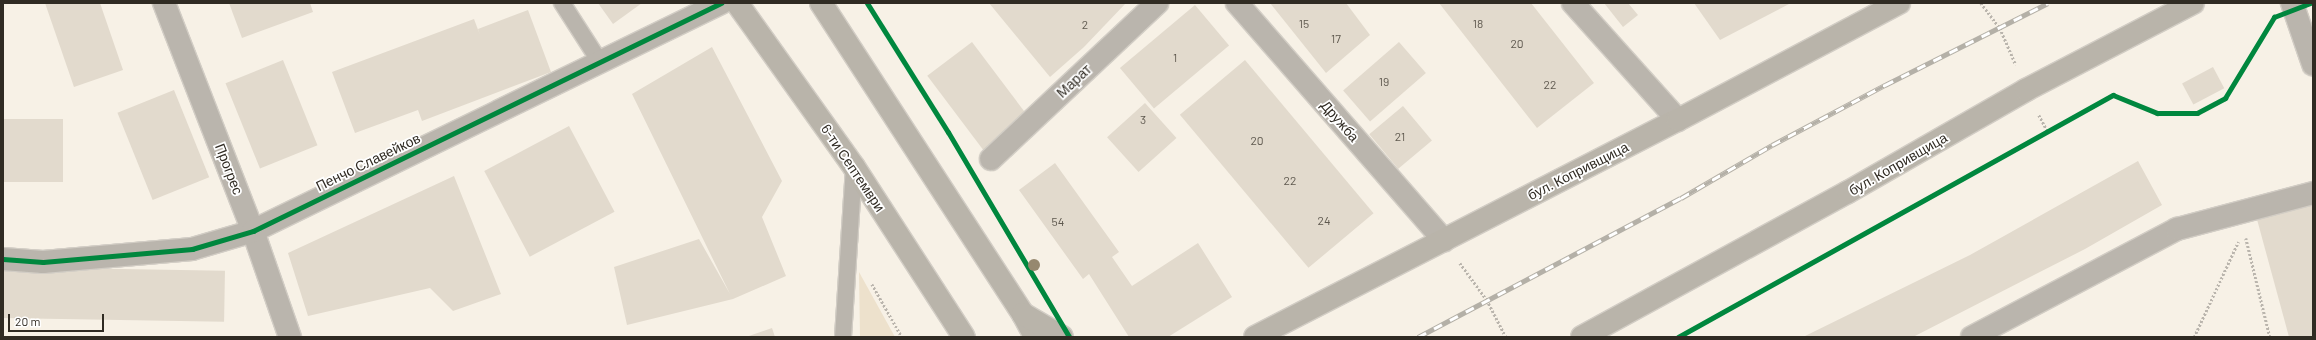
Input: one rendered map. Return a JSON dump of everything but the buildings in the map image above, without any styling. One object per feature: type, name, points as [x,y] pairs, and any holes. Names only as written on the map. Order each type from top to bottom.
[{"type":"main road","name":"6-ти Септември","points":[[737,3],[854,167],[964,337]]},
{"type":"main road","points":[[821,3],[1023,314],[1035,337]]},
{"type":"main road","name":"бул. Копривщица","points":[[1255,337],[1678,120],[1899,3]]},
{"type":"main road","name":"бул. Копривщица","points":[[1582,337],[1848,192],[2026,90],[2193,3]]},
{"type":"main road","points":[[1023,314],[1062,337]]},
{"type":"street","name":"Прогрес","points":[[164,3],[253,231],[290,337]]},
{"type":"street","name":"Пенчо Славейков","points":[[3,259],[43,262],[192,249],[253,231],[722,3]]},
{"type":"street","name":"Марат","points":[[991,159],[1157,3]]},
{"type":"street","name":"Дружба","points":[[1237,3],[1444,240]]},
{"type":"street","points":[[1573,3],[1678,120]]},
{"type":"street","points":[[2292,3],[2313,64]]},
{"type":"street","points":[[1972,337],[2177,230],[2242,221],[2313,193]]},
{"type":"lane","points":[[562,3],[600,62]]},
{"type":"lane","points":[[843,337],[854,167]]},
{"type":"path","points":[[1981,3],[2000,28],[2026,90]]},
{"type":"path","points":[[2040,134],[2053,127]]},
{"type":"path","points":[[2194,337],[2242,221]]},
{"type":"path","points":[[2242,221],[2270,337]]},
{"type":"path","points":[[1444,240],[1487,300],[1506,337]]},
{"type":"path","points":[[872,283],[902,337]]},
{"type":"path","points":[[1678,337],[1686,335],[1692,330]]},
{"type":"shaded area","points":[[859,272],[895,337],[860,337]]},
{"type":"railway","points":[[1418,337],[1681,198],[1772,145],[1885,85],[2048,3]]},
{"type":"cycle path","points":[[3,259],[43,262],[192,249],[253,231],[721,3]]},
{"type":"cycle path","points":[[867,3],[948,132],[1069,337]]},
{"type":"cycle path","points":[[1678,337],[2113,95],[2157,113],[2197,113],[2225,98],[2274,17],[2310,3]]}]
